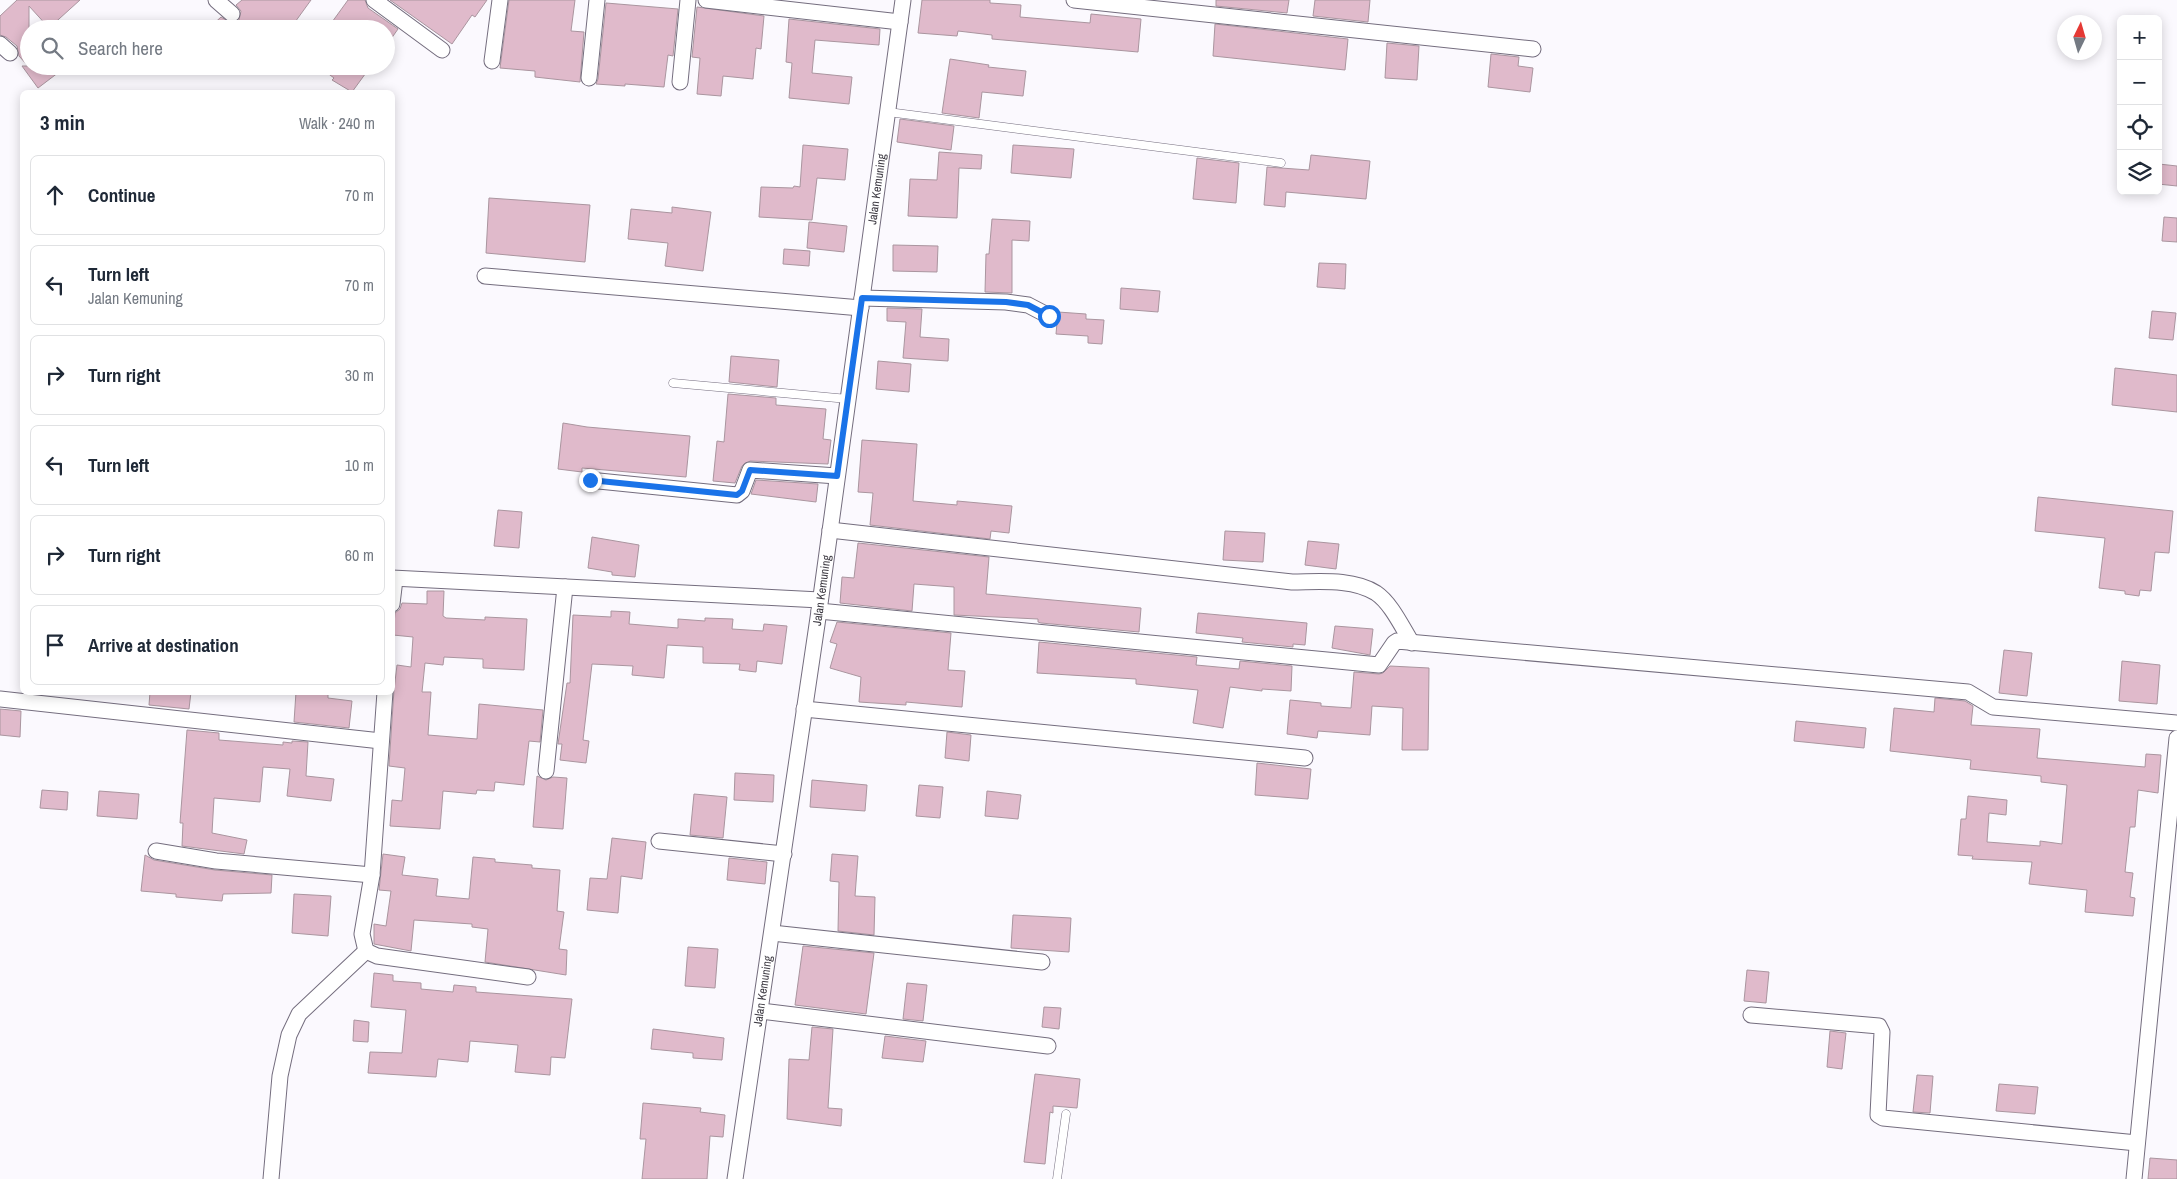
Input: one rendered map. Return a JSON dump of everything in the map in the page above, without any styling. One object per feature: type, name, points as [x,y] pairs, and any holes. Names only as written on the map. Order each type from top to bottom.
[{"type":"street","points":[[216,0],[232,14]]},
{"type":"street","points":[[374,0],[442,50]]},
{"type":"street","points":[[492,61],[500,0]]},
{"type":"street","points":[[588,78],[597,0]]},
{"type":"street","points":[[680,82],[688,0]]},
{"type":"street","points":[[706,0],[900,22]]},
{"type":"street","name":"Jalan Kemuning","points":[[735,1179],[820,605],[903,0]]},
{"type":"street","points":[[1074,0],[1533,49]]},
{"type":"street","points":[[485,276],[861,303],[1006,302],[1028,305],[1049,316]]},
{"type":"street","points":[[590,480],[737,495],[742,491],[750,470],[837,476]]},
{"type":"street","points":[[830,530],[1292,582],[1344,583],[1363,587],[1377,594],[1393,612],[1412,643]]},
{"type":"street","points":[[395,578],[565,587],[820,605],[1379,665],[1394,643],[1412,643],[1968,692],[1993,707],[2177,723]]},
{"type":"street","points":[[546,771],[565,587]]},
{"type":"street","points":[[366,951],[362,934],[372,875],[385,695]]},
{"type":"street","points":[[0,699],[381,741]]},
{"type":"street","points":[[804,709],[1305,758]]},
{"type":"street","points":[[2134,1179],[2177,738]]},
{"type":"street","points":[[659,841],[784,854]]},
{"type":"street","points":[[156,851],[216,861],[372,875]]},
{"type":"street","points":[[772,933],[1042,962]]},
{"type":"street","points":[[366,951],[377,956],[528,977]]},
{"type":"street","points":[[271,1179],[280,1076],[290,1035],[299,1014],[366,951]]},
{"type":"street","points":[[761,1011],[1048,1046]]},
{"type":"street","points":[[1751,1015],[1880,1026],[1882,1032],[1878,1115],[1883,1118],[2137,1143]]},
{"type":"lane","points":[[888,112],[1281,163]]},
{"type":"lane","points":[[673,383],[848,399]]},
{"type":"lane","points":[[1057,1179],[1066,1114]]},
{"type":"building","points":[[17,0],[80,0],[58,20],[42,20],[29,6],[29,20],[20,20],[20,57],[17,46],[6,37],[0,35],[0,16]]},
{"type":"building","points":[[242,0],[311,0],[297,20],[239,20],[241,11],[236,5]]},
{"type":"building","points":[[348,0],[365,0],[368,8],[385,20],[334,20]]},
{"type":"building","points":[[390,0],[487,0],[475,17],[472,15],[452,44]]},
{"type":"building","points":[[509,0],[575,0],[571,31],[584,32],[580,82],[535,77],[535,71],[500,68]]},
{"type":"building","points":[[922,0],[990,0],[990,3],[1021,5],[1020,17],[1090,23],[1091,14],[1141,19],[1138,52],[992,39],[992,35],[958,31],[957,36],[918,33]]},
{"type":"building","points":[[1216,0],[1289,0],[1287,13],[1216,6]]},
{"type":"building","points":[[1315,0],[1370,0],[1368,22],[1313,16]]},
{"type":"building","points":[[606,3],[678,9],[673,56],[668,55],[664,87],[596,84]]},
{"type":"building","points":[[697,7],[764,16],[761,49],[756,48],[753,79],[723,76],[721,96],[697,94],[700,58],[692,57]]},
{"type":"building","points":[[789,19],[880,29],[879,45],[815,40],[812,73],[852,77],[849,104],[789,98],[792,63],[786,62]]},
{"type":"building","points":[[1215,24],[1348,39],[1345,70],[1213,56]]},
{"type":"building","points":[[1387,43],[1419,46],[1417,80],[1385,78]]},
{"type":"building","points":[[1491,54],[1519,57],[1518,66],[1533,68],[1530,92],[1488,87]]},
{"type":"building","points":[[950,59],[989,65],[988,67],[1026,71],[1023,96],[982,92],[979,118],[942,113]]},
{"type":"building","points":[[29,75],[55,75],[38,88]]},
{"type":"building","points":[[330,75],[364,75],[353,90],[349,90],[332,80],[334,78]]},
{"type":"building","points":[[900,119],[954,126],[951,150],[897,142]]},
{"type":"building","points":[[803,145],[848,149],[845,180],[817,178],[812,220],[759,217],[761,187],[800,187]]},
{"type":"building","points":[[1013,145],[1074,149],[1071,178],[1011,173]]},
{"type":"building","points":[[939,152],[982,155],[981,169],[959,168],[957,218],[908,216],[910,179],[937,180]]},
{"type":"building","points":[[1311,155],[1370,161],[1366,199],[1286,192],[1285,207],[1264,205],[1267,167],[1309,170]]},
{"type":"building","points":[[1197,158],[1239,163],[1236,203],[1193,199]]},
{"type":"building","points":[[2162,164],[2177,166],[2177,186],[2162,184]]},
{"type":"building","points":[[489,198],[590,205],[585,262],[486,253]]},
{"type":"building","points":[[672,207],[711,212],[703,271],[665,266],[668,243],[628,239],[631,209],[672,213]]},
{"type":"building","points":[[2164,217],[2177,218],[2177,242],[2162,241]]},
{"type":"building","points":[[992,219],[1030,221],[1029,241],[1012,240],[1012,293],[985,292],[986,254],[989,254]]},
{"type":"building","points":[[809,222],[847,226],[844,252],[807,248]]},
{"type":"building","points":[[893,245],[938,246],[937,272],[893,271]]},
{"type":"building","points":[[784,249],[810,251],[809,266],[783,264]]},
{"type":"building","points":[[1319,263],[1346,264],[1345,289],[1317,287]]},
{"type":"building","points":[[1121,288],[1160,291],[1158,312],[1120,309]]},
{"type":"building","points":[[887,308],[922,309],[920,337],[949,339],[948,361],[903,358],[906,322],[887,321]]},
{"type":"building","points":[[2152,311],[2176,313],[2173,340],[2149,338]]},
{"type":"building","points":[[1058,312],[1086,314],[1086,319],[1104,320],[1102,344],[1088,343],[1088,336],[1056,334]]},
{"type":"building","points":[[731,356],[779,360],[777,387],[729,382]]},
{"type":"building","points":[[878,361],[911,364],[909,392],[876,389]]},
{"type":"building","points":[[2115,368],[2177,375],[2177,412],[2112,405]]},
{"type":"building","points":[[728,394],[776,398],[776,405],[826,409],[823,439],[831,440],[828,464],[750,461],[742,466],[735,483],[713,481],[717,441],[724,442]]},
{"type":"building","points":[[563,423],[587,427],[690,436],[686,477],[582,468],[582,472],[558,469]]},
{"type":"building","points":[[862,440],[917,444],[913,501],[957,505],[957,501],[1012,506],[1009,533],[991,531],[990,539],[870,525],[873,493],[858,492]]},
{"type":"building","points":[[756,480],[818,484],[816,502],[751,494]]},
{"type":"building","points":[[2038,497],[2173,511],[2169,553],[2155,552],[2151,591],[2140,590],[2139,596],[2125,594],[2125,591],[2099,588],[2105,538],[2035,531]]},
{"type":"building","points":[[498,510],[522,512],[519,548],[494,546]]},
{"type":"building","points":[[1225,531],[1265,533],[1263,562],[1223,560]]},
{"type":"building","points":[[592,537],[639,545],[635,577],[612,575],[612,572],[588,568]]},
{"type":"building","points":[[1308,541],[1339,544],[1336,569],[1305,565]]},
{"type":"building","points":[[858,543],[989,557],[986,594],[1141,608],[1139,632],[1041,623],[1038,622],[1038,619],[954,615],[954,587],[914,584],[912,611],[840,603],[842,577],[854,578]]},
{"type":"building","points":[[427,591],[444,591],[443,616],[446,618],[485,620],[485,617],[527,619],[524,670],[483,668],[483,659],[444,657],[443,665],[425,663],[422,692],[431,692],[428,735],[477,739],[479,704],[543,710],[540,742],[529,741],[524,785],[495,782],[494,791],[477,790],[476,794],[443,791],[440,829],[390,826],[392,800],[402,801],[405,768],[389,766],[397,665],[411,667],[413,637],[395,635],[395,613],[400,609],[402,603],[427,604]]},
{"type":"building","points":[[611,611],[630,612],[629,624],[678,628],[678,619],[705,621],[705,618],[733,619],[732,629],[763,631],[764,624],[787,626],[782,664],[757,661],[756,672],[739,670],[740,664],[703,663],[703,647],[667,645],[664,678],[632,675],[633,666],[592,664],[583,740],[589,741],[586,763],[560,760],[562,744],[558,744],[567,683],[570,683],[573,615],[611,617]]},
{"type":"building","points":[[1198,613],[1307,623],[1305,645],[1293,644],[1293,647],[1242,642],[1243,638],[1196,633]]},
{"type":"building","points":[[837,622],[951,633],[948,670],[965,671],[962,707],[906,702],[906,705],[859,702],[861,677],[830,668],[837,644],[830,642]]},
{"type":"building","points":[[1335,626],[1373,629],[1370,655],[1332,648]]},
{"type":"building","points":[[1039,642],[1197,657],[1196,665],[1239,669],[1240,661],[1292,666],[1291,691],[1262,689],[1262,691],[1230,687],[1223,728],[1193,723],[1198,690],[1136,684],[1136,679],[1037,673]]},
{"type":"building","points":[[2004,650],[2032,653],[2027,696],[1999,693]]},
{"type":"building","points":[[2122,661],[2160,665],[2157,704],[2119,701]]},
{"type":"building","points":[[1390,666],[1429,668],[1428,750],[1402,750],[1403,708],[1372,706],[1370,735],[1318,731],[1317,738],[1287,734],[1290,700],[1321,703],[1321,706],[1351,708],[1354,672],[1379,674],[1383,673]]},
{"type":"building","points":[[150,695],[191,695],[189,709],[149,705]]},
{"type":"building","points":[[296,695],[328,695],[328,698],[352,701],[349,728],[294,722]]},
{"type":"building","points":[[1935,698],[1965,701],[1973,706],[1971,725],[2040,729],[2037,758],[2145,767],[2146,754],[2161,755],[2158,793],[2138,790],[2135,827],[2130,827],[2125,872],[2133,873],[2130,897],[2135,898],[2133,916],[2085,912],[2087,890],[2029,884],[2032,862],[1972,859],[1973,856],[1958,855],[1961,819],[1966,819],[1968,796],[2007,800],[2006,815],[1989,813],[1987,842],[2040,846],[2040,841],[2062,844],[2067,785],[2041,782],[2041,776],[1970,769],[1971,760],[1890,751],[1894,708],[1934,712]]},
{"type":"building","points":[[0,709],[21,711],[20,737],[0,735]]},
{"type":"building","points":[[1796,721],[1866,728],[1864,748],[1794,741]]},
{"type":"building","points":[[187,730],[219,733],[219,740],[283,745],[283,742],[308,742],[306,776],[334,779],[331,801],[287,796],[290,769],[263,767],[260,802],[214,798],[212,833],[247,840],[244,854],[182,846],[183,823],[180,823]]},
{"type":"building","points":[[947,732],[971,735],[969,761],[945,758]]},
{"type":"building","points":[[1257,763],[1311,769],[1308,799],[1255,795]]},
{"type":"building","points":[[735,773],[774,775],[773,802],[734,800]]},
{"type":"building","points":[[537,776],[546,780],[553,777],[567,778],[563,829],[533,827]]},
{"type":"building","points":[[812,780],[867,785],[865,811],[810,807]]},
{"type":"building","points":[[919,785],[943,787],[940,818],[916,816]]},
{"type":"building","points":[[42,790],[68,792],[67,810],[40,808]]},
{"type":"building","points":[[99,791],[139,794],[137,819],[97,816]]},
{"type":"building","points":[[987,791],[1021,795],[1018,819],[985,816]]},
{"type":"building","points":[[694,794],[727,797],[723,838],[690,835]]},
{"type":"building","points":[[612,838],[646,842],[642,879],[621,876],[618,913],[587,910],[590,878],[607,879]]},
{"type":"building","points":[[383,854],[405,857],[402,875],[438,879],[436,896],[469,899],[473,857],[495,859],[495,862],[532,865],[532,868],[560,870],[557,911],[564,912],[559,949],[567,950],[566,975],[485,962],[488,929],[472,927],[472,924],[414,920],[411,951],[374,944],[374,924],[386,926],[391,891],[379,890]]},
{"type":"building","points":[[832,854],[858,856],[855,896],[875,897],[874,935],[838,931],[839,882],[830,881]]},
{"type":"building","points":[[145,855],[154,860],[215,870],[272,875],[271,893],[223,894],[222,901],[176,897],[176,894],[141,891]]},
{"type":"building","points":[[729,858],[767,862],[765,884],[727,880]]},
{"type":"building","points":[[294,894],[331,896],[328,936],[292,933]]},
{"type":"building","points":[[1013,915],[1071,918],[1069,952],[1011,948]]},
{"type":"building","points":[[803,946],[874,953],[866,1014],[795,1005]]},
{"type":"building","points":[[688,947],[718,949],[715,988],[685,986]]},
{"type":"building","points":[[1747,970],[1769,972],[1766,1003],[1744,1001]]},
{"type":"building","points":[[374,973],[393,975],[393,981],[421,983],[421,989],[453,992],[454,985],[476,987],[476,992],[572,999],[565,1058],[551,1057],[550,1075],[515,1072],[518,1045],[470,1041],[468,1062],[438,1059],[436,1077],[368,1073],[370,1052],[402,1053],[406,1010],[371,1007]]},
{"type":"building","points":[[907,983],[927,985],[923,1021],[903,1019]]},
{"type":"building","points":[[1044,1007],[1061,1008],[1059,1029],[1042,1027]]},
{"type":"building","points":[[354,1020],[369,1022],[368,1042],[353,1041]]},
{"type":"building","points":[[812,1027],[833,1029],[828,1108],[842,1109],[841,1126],[787,1119],[789,1059],[809,1060]]},
{"type":"building","points":[[653,1029],[724,1038],[722,1060],[693,1058],[693,1053],[651,1049]]},
{"type":"building","points":[[1830,1031],[1846,1033],[1842,1069],[1827,1067]]},
{"type":"building","points":[[885,1036],[926,1041],[923,1062],[882,1058]]},
{"type":"building","points":[[1035,1074],[1080,1079],[1077,1108],[1053,1106],[1053,1113],[1050,1112],[1045,1164],[1024,1162]]},
{"type":"building","points":[[1917,1075],[1933,1076],[1930,1113],[1913,1112]]},
{"type":"building","points":[[1999,1084],[2038,1087],[2035,1114],[1996,1111]]},
{"type":"building","points":[[643,1103],[701,1108],[700,1112],[725,1115],[723,1137],[710,1136],[707,1179],[642,1179],[646,1139],[640,1139]]},
{"type":"building","points":[[2150,1158],[2177,1160],[2177,1179],[2148,1179]]},
{"type":"route","points":[[590,480],[737,495],[742,491],[746,474],[750,470],[837,476],[862,298],[1006,302],[1028,305],[1049,316]]}]
